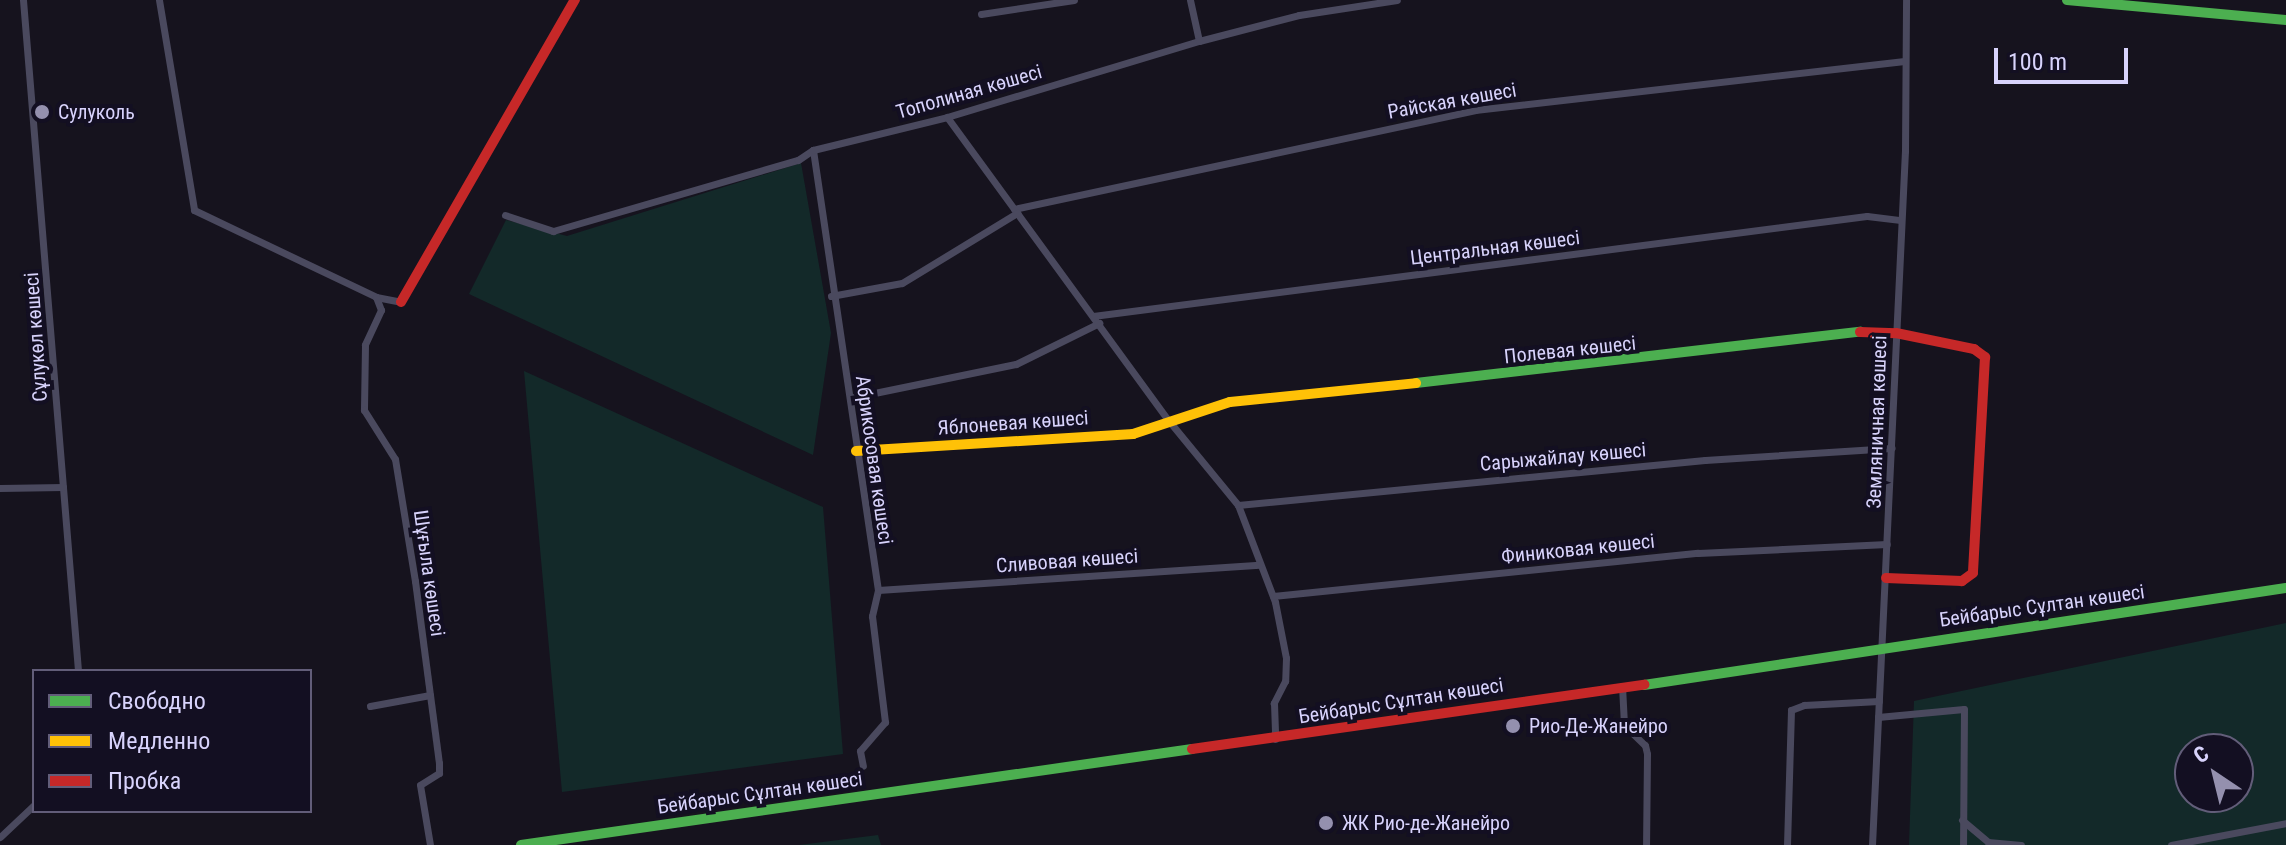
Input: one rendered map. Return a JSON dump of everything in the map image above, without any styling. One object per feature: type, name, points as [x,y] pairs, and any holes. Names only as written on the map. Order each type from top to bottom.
[{"type":"street","name":"Сұлукөл көшесі","points":[[23,0],[78,669]]},
{"type":"street","points":[[159,0],[194,210],[376,297],[401,302],[575,0]]},
{"type":"street","points":[[981,14],[1074,0]]},
{"type":"street","points":[[1190,0],[1199,41]]},
{"type":"street","name":"Тополиная көшесі","points":[[505,215],[553,231],[769,169],[813,150],[947,117],[1199,41],[1299,15],[1397,0]]},
{"type":"street","name":"Земляничная көшесі","points":[[1872,845],[1879,647],[1886,578],[1892,448],[1906,0]]},
{"type":"street","points":[[2069,0],[2179,4],[2286,20]]},
{"type":"street","name":"Райская көшесі","points":[[831,296],[902,283],[1016,211],[1475,110],[1902,61]]},
{"type":"street","points":[[947,117],[1169,421],[1238,505],[1273,596],[1286,658],[1285,681],[1274,703],[1275,739]]},
{"type":"street","name":"Абрикосовая көшесі","points":[[813,150],[831,296],[850,398],[878,590],[872,616],[885,722],[860,751],[863,766]]},
{"type":"street","name":"Центральная көшесі","points":[[850,398],[1016,364],[1096,319],[1867,216],[1901,220]]},
{"type":"street","name":"Шұғыла көшесі","points":[[376,297],[381,310],[365,345],[366,418],[395,459],[439,773],[420,785],[430,845]]},
{"type":"street","name":"Полевая көшесі","points":[[1169,421],[1230,402],[1631,362],[1857,332],[1896,333],[1974,349],[1985,357],[1973,573],[1962,581],[1886,578]]},
{"type":"street","name":"Яблоневая көшесі","points":[[856,451],[1133,434],[1169,421]]},
{"type":"street","name":"Сарыжайлау көшесі","points":[[1238,505],[1705,460],[1892,448]]},
{"type":"street","points":[[0,488],[63,487]]},
{"type":"street","name":"Финиковая көшесі","points":[[1273,596],[1698,553],[1887,544]]},
{"type":"street","name":"Сливовая көшесі","points":[[878,590],[1259,565]]},
{"type":"street","name":"Бейбарыс Сұлтан көшесі","points":[[521,845],[1275,739],[2286,588]]},
{"type":"street","points":[[1622,686],[1624,725],[1645,745],[1647,754],[1646,845]]},
{"type":"street","points":[[370,706],[430,695]]},
{"type":"street","points":[[1787,845],[1791,710],[1804,705],[1879,701]]},
{"type":"street","points":[[1878,717],[1964,709],[1963,845]]},
{"type":"street","points":[[0,837],[32,807]]},
{"type":"street","points":[[1962,820],[1988,842],[2021,845]]},
{"type":"street","points":[[2171,845],[2286,823]]},
{"type":"green space","points":[[801,163],[831,333],[813,455],[469,294],[506,220],[567,236]]},
{"type":"green space","points":[[524,371],[823,507],[843,754],[562,792]]},
{"type":"green space","points":[[2286,623],[2286,845],[1909,845],[1914,701]]},
{"type":"green space","points":[[878,835],[881,845],[799,845]]},
{"type":"traffic: fast","points":[[2067,0],[2286,20]]},
{"type":"traffic: fast","points":[[1416,383],[1860,332]]},
{"type":"traffic: fast","points":[[1644,685],[2286,588]]},
{"type":"traffic: fast","points":[[521,845],[1192,749]]},
{"type":"traffic: slow","points":[[856,451],[1133,434],[1230,402],[1416,383]]},
{"type":"traffic: jam","points":[[401,302],[575,0]]},
{"type":"traffic: jam","points":[[1860,332],[1896,333],[1974,349],[1985,357],[1973,573],[1962,581],[1886,578]]},
{"type":"traffic: jam","points":[[1192,749],[1644,685]]},
{"type":"place","name":"Сулуколь","points":[[42,112]]},
{"type":"place","name":"Рио-Де-Жанейро","points":[[1513,726]]},
{"type":"place","name":"ЖК Рио-де-Жанейро","points":[[1326,823]]}]
